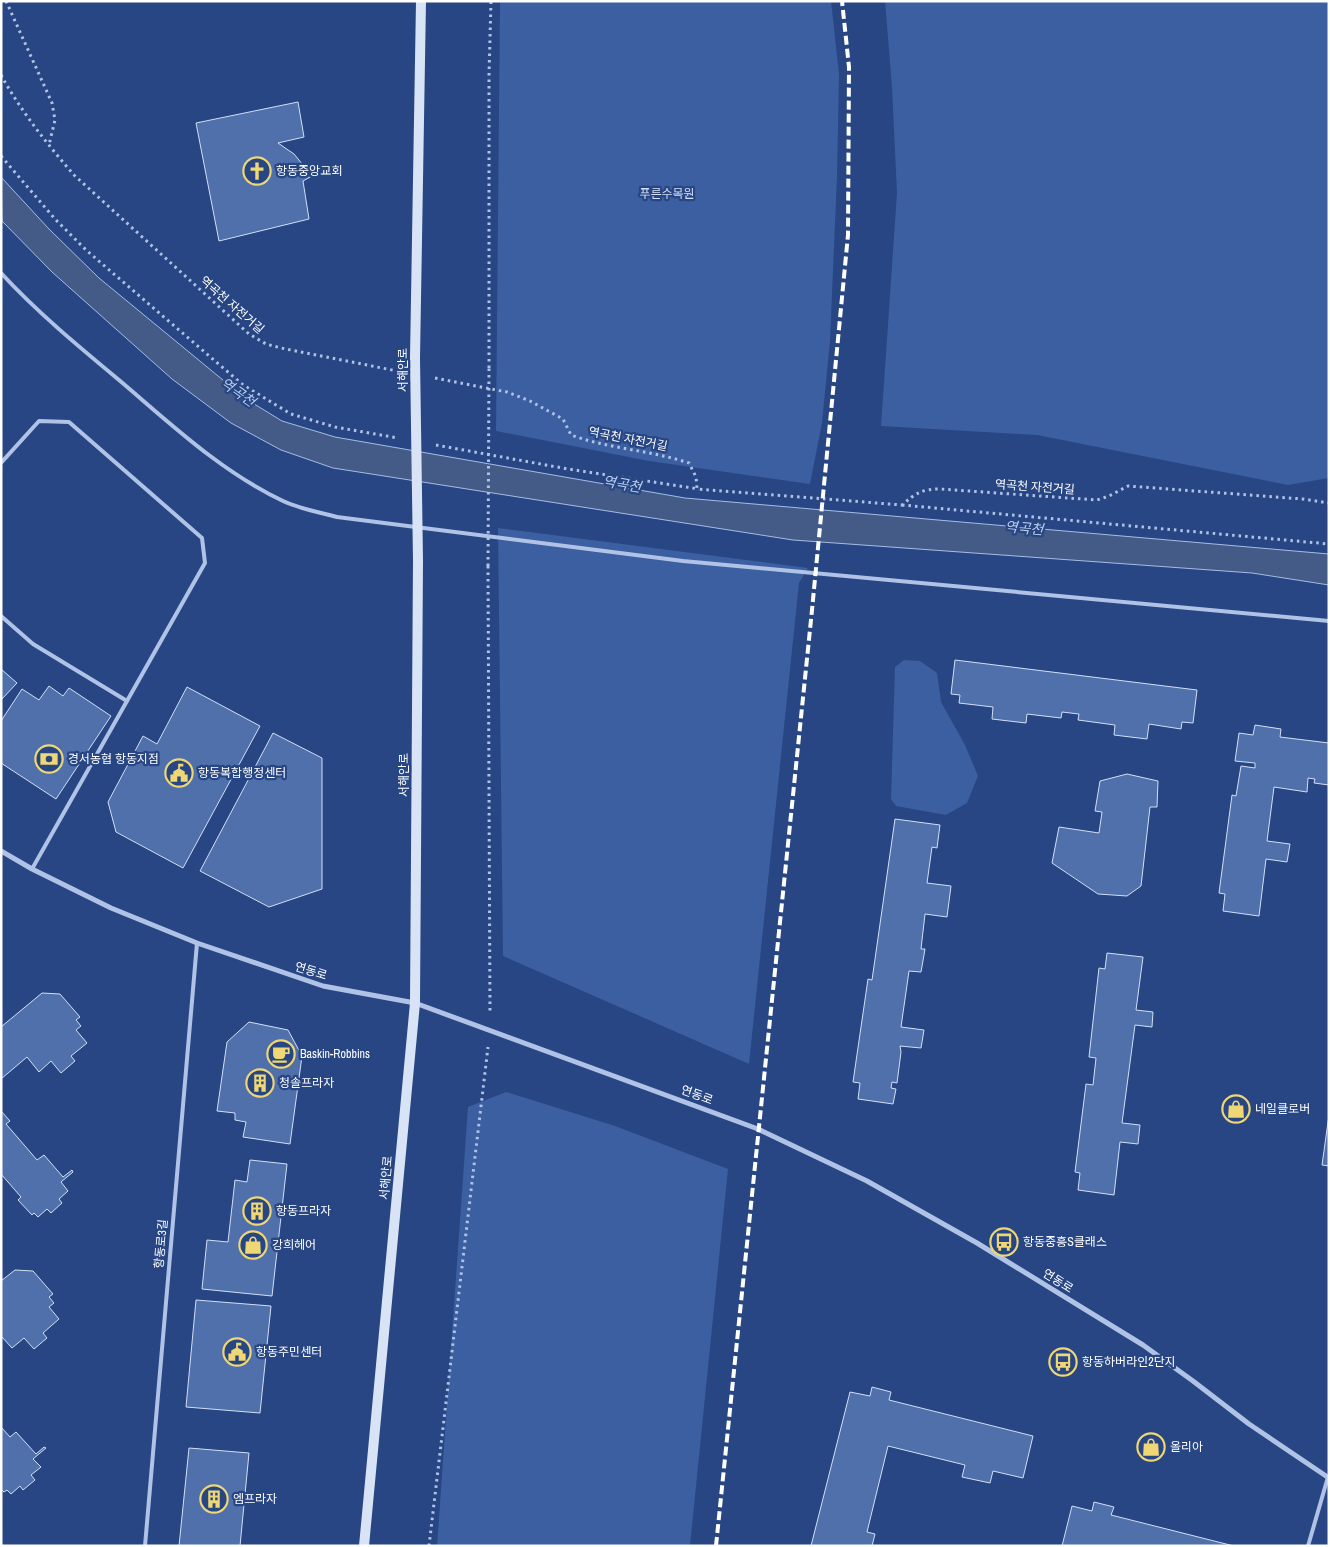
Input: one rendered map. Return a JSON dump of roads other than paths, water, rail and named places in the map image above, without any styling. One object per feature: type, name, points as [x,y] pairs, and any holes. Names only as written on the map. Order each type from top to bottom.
[{"type":"main road","name":"서해안로","points":[[364,1546],[415,1003],[418,561],[415,358],[421,1]]},
{"type":"street","name":"연동로","points":[[1,851],[32,869],[111,908],[197,943],[323,986],[415,1003],[758,1129],[867,1181],[977,1243],[1143,1346],[1193,1381],[1248,1424],[1328,1478]]},
{"type":"lane","points":[[1,273],[39,312],[228,470],[278,498],[337,517],[683,561],[1329,621]]},
{"type":"lane","points":[[1,463],[39,421],[69,422],[202,538],[205,562],[32,869]]},
{"type":"lane","points":[[1,616],[33,644],[127,701]]},
{"type":"lane","name":"항동로3길","points":[[145,1546],[197,943]]},
{"type":"lane","points":[[1308,1546],[1328,1478]]},
{"type":"water","name":"역곡천","points":[[1,177],[49,229],[99,278],[246,399],[282,421],[335,437],[685,498],[1329,554],[1329,585],[1252,573],[793,540],[333,468],[281,450],[231,423],[172,379],[52,272],[2,221]]},
{"type":"railway","points":[[716,1546],[812,610],[848,235],[849,67],[842,1]]},
{"type":"place","name":"항동중앙교회","points":[[257,171]]},
{"type":"place","name":"경서농협 항동지점","points":[[49,759]]},
{"type":"place","name":"항동복합행정센터","points":[[179,773]]},
{"type":"place","name":"Baskin-Robbins","points":[[281,1054]]},
{"type":"place","name":"청솔프라자","points":[[260,1083]]},
{"type":"place","name":"네일클로버","points":[[1236,1109]]},
{"type":"place","name":"항동프라자","points":[[257,1211]]},
{"type":"place","name":"항동중흥S클래스","points":[[1004,1242]]},
{"type":"place","name":"강희헤어","points":[[253,1245]]},
{"type":"place","name":"항동주민센터","points":[[237,1352]]},
{"type":"place","name":"항동하버라인2단지","points":[[1063,1362]]},
{"type":"place","name":"올리아","points":[[1151,1447]]},
{"type":"place","name":"엠프라자","points":[[214,1499]]},
{"type":"park label","name":"푸른수목원","points":[[667,194]]}]
